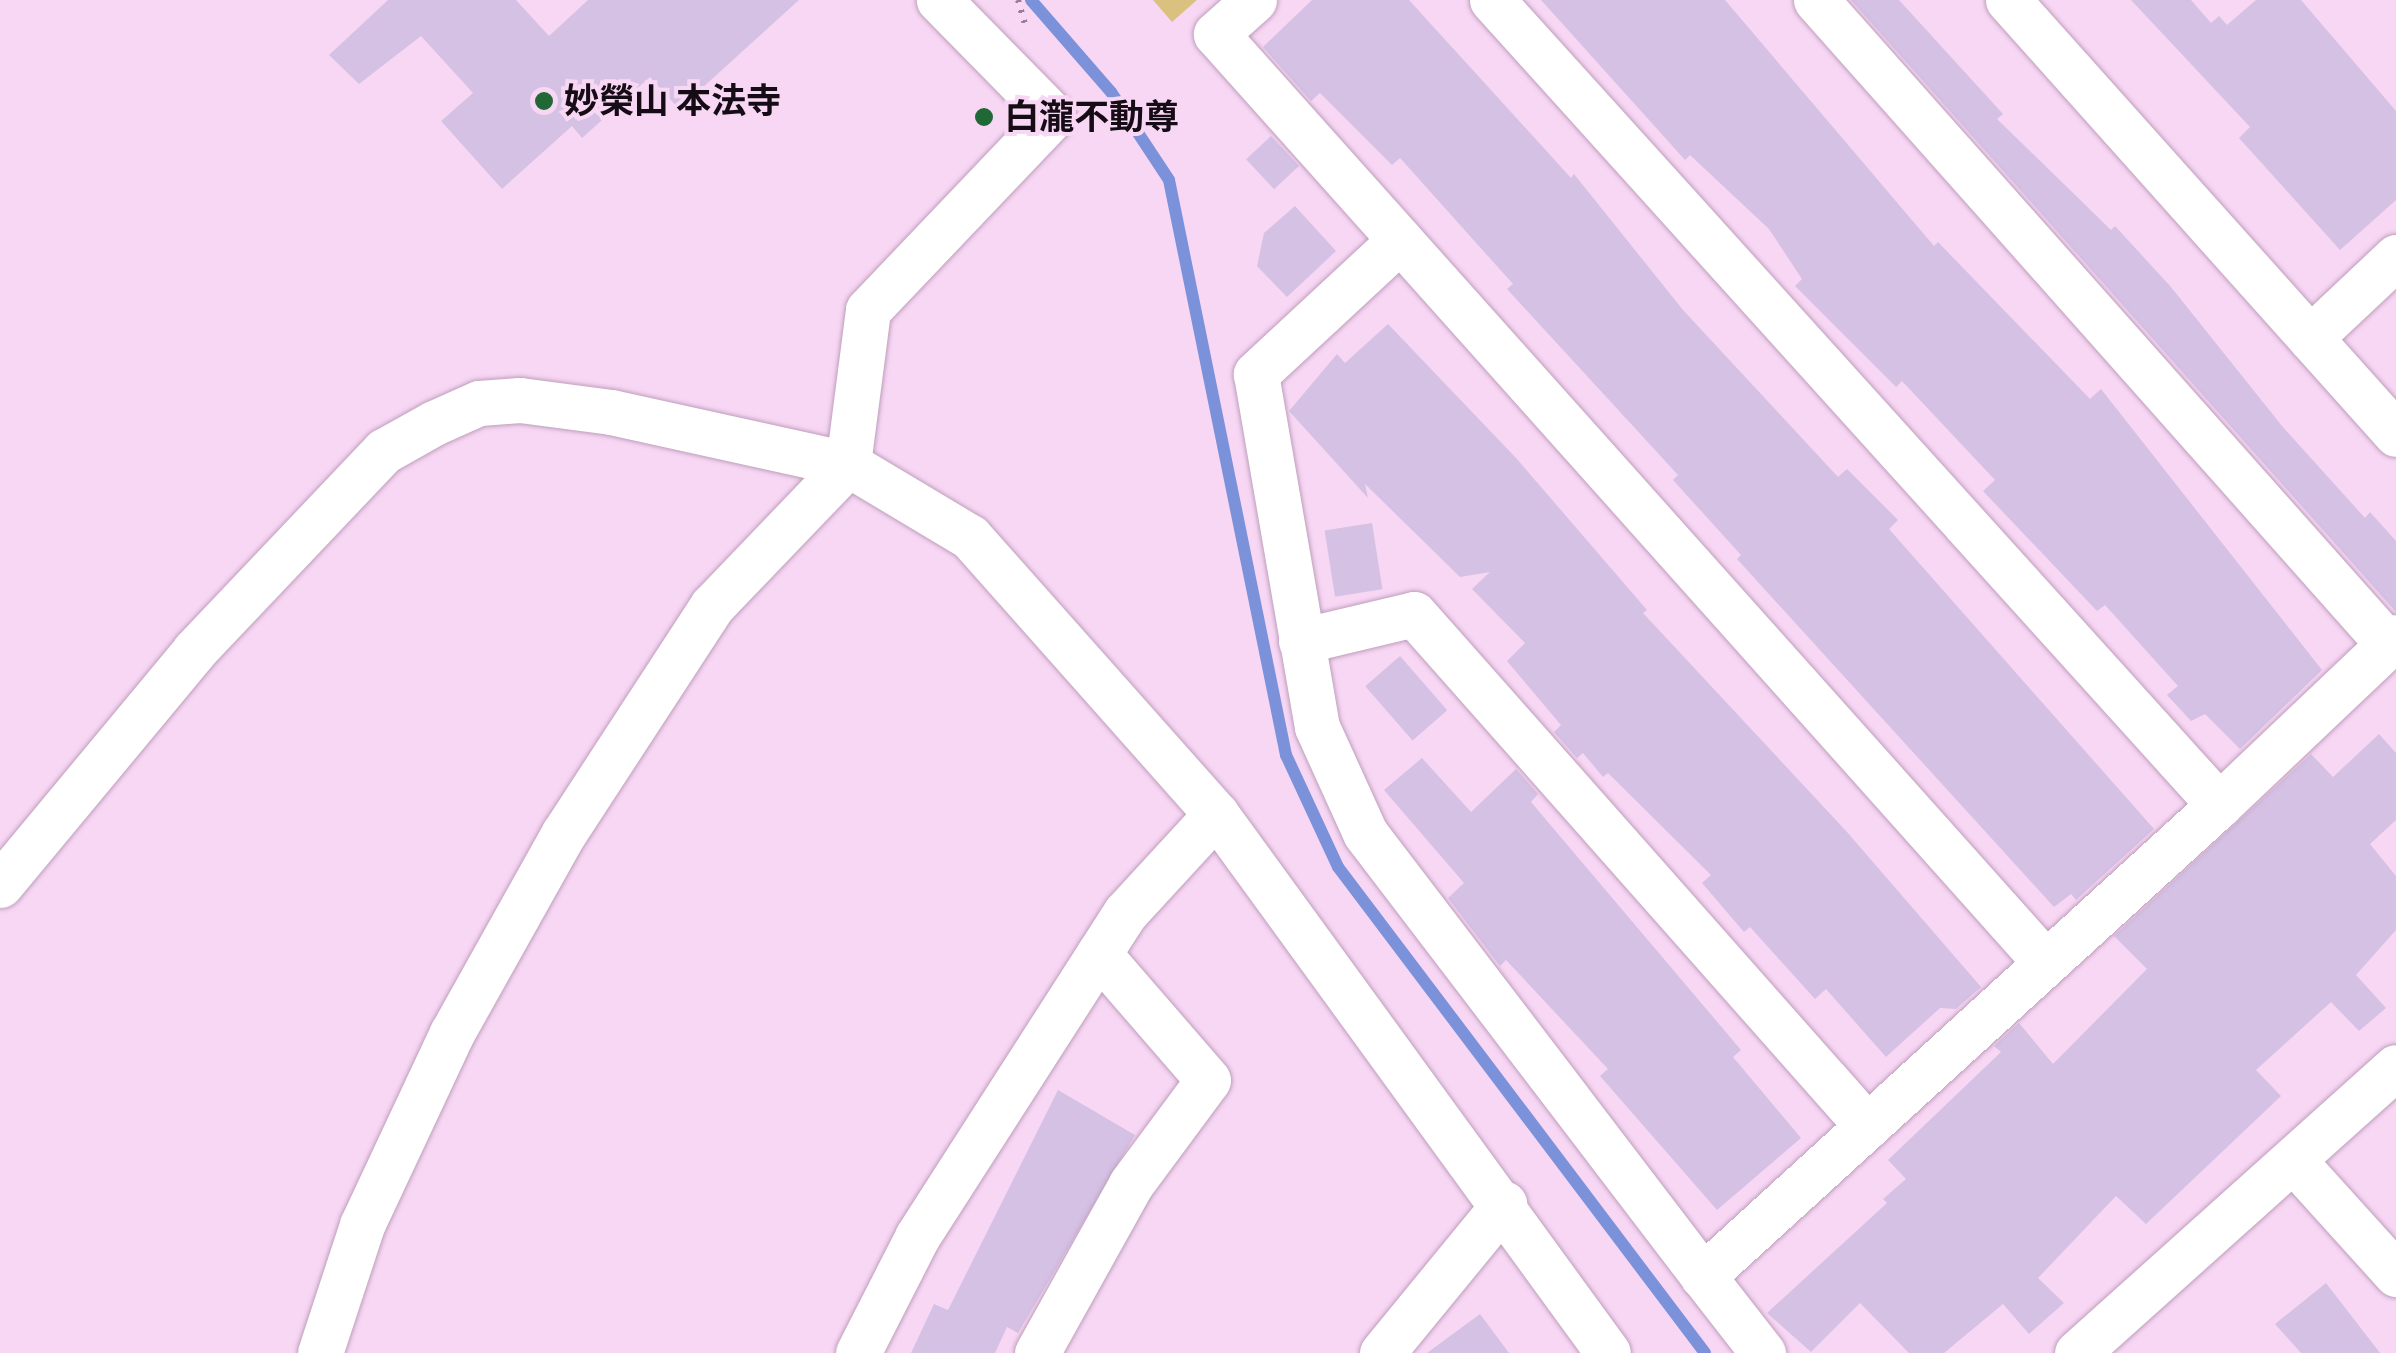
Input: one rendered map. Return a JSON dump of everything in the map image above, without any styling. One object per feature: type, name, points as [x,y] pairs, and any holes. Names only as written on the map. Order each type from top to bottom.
[{"type":"street","points":[[320,1353],[362,1225],[452,1033],[564,833],[712,606],[848,464],[868,310],[1053,116],[939,0]]},
{"type":"street","points":[[1254,0],[1216,34],[2045,962]]},
{"type":"street","points":[[1492,0],[2219,805]]},
{"type":"street","points":[[1702,1276],[2219,805],[2392,641],[1816,0]]},
{"type":"street","points":[[2008,0],[2396,434]]},
{"type":"street","points":[[1400,240],[1256,374],[1316,727],[1365,833],[1763,1353]]},
{"type":"street","points":[[2310,338],[2396,257]]},
{"type":"street","points":[[0,885],[194,651],[384,451],[434,423],[479,403],[520,400],[611,412],[848,464],[970,537],[1216,814],[1504,1204],[1608,1353]]},
{"type":"street","points":[[1302,641],[1414,614],[1866,1126]]},
{"type":"street","points":[[858,1353],[926,1221],[1126,912],[1216,814]]},
{"type":"street","points":[[1037,1353],[1131,1184],[1208,1080],[1100,954]]},
{"type":"street","points":[[2087,1350],[2396,1066]]},
{"type":"street","points":[[2293,1160],[2396,1274]]},
{"type":"street","points":[[1395,1347],[1504,1204]]},
{"type":"shaded area","points":[[1153,0],[1197,0],[1172,22]]},
{"type":"building","name":"妙榮山 本法寺","points":[[388,0],[516,0],[549,36],[588,0],[799,0],[679,109],[650,77],[582,138],[572,126],[502,189],[441,121],[473,93],[421,36],[359,84],[329,55]]},
{"type":"building","points":[[1312,0],[1409,0],[1571,178],[1574,174],[1683,310],[1838,477],[1847,469],[1898,520],[1889,529],[2154,829],[2076,900],[2071,894],[2054,907],[1737,559],[1741,555],[1673,480],[1678,475],[1507,289],[1513,284],[1400,158],[1392,165],[1320,93],[1311,101],[1263,47]]},
{"type":"building","points":[[1541,0],[1725,0],[1934,246],[1938,242],[2090,399],[2101,389],[2322,670],[2240,749],[2205,714],[2191,721],[2167,695],[2178,686],[2105,605],[2097,611],[1983,491],[1995,480],[1902,381],[1896,387],[1795,286],[1802,279],[1769,229],[1690,155],[1685,160]]},
{"type":"building","points":[[1851,0],[1899,0],[2003,114],[1997,119],[2111,230],[2115,226],[2171,287],[2282,426],[2365,518],[2370,512],[2396,541],[2396,612]]},
{"type":"building","points":[[2131,0],[2191,0],[2211,23],[2219,16],[2227,25],[2256,0],[2301,0],[2396,111],[2396,200],[2340,250],[2239,138],[2250,127]]},
{"type":"building","points":[[1271,136],[1299,166],[1274,189],[1246,159]]},
{"type":"building","points":[[1295,206],[1336,251],[1287,297],[1257,266],[1264,233]]},
{"type":"building","points":[[1388,324],[1516,458],[1647,610],[1643,613],[1847,832],[1981,987],[1956,1009],[1940,1008],[1886,1057],[1826,989],[1815,999],[1750,927],[1744,932],[1702,883],[1711,875],[1608,773],[1603,777],[1583,753],[1577,758],[1554,732],[1561,725],[1507,661],[1525,643],[1472,589],[1490,572],[1460,577],[1365,484],[1368,498],[1289,411],[1337,354],[1345,363]]},
{"type":"building","points":[[1372,523],[1382,589],[1335,597],[1325,531]]},
{"type":"building","points":[[1400,656],[1447,710],[1413,741],[1365,686]]},
{"type":"building","points":[[2379,734],[2396,753],[2396,820],[2370,844],[2396,876],[2396,930],[2356,975],[2386,1008],[2359,1031],[2331,1002],[2256,1070],[2281,1096],[2146,1224],[2116,1196],[2038,1278],[2064,1303],[2029,1334],[2003,1304],[1944,1353],[1909,1353],[1860,1303],[1811,1352],[1767,1313],[1887,1203],[1883,1199],[1906,1179],[1888,1160],[2001,1052],[1994,1046],[2019,1023],[2053,1064],[2147,969],[2114,936],[2311,754],[2333,777]]},
{"type":"building","points":[[1422,758],[1471,812],[1516,769],[1538,794],[1531,802],[1741,1050],[1733,1057],[1801,1138],[1717,1210],[1600,1076],[1608,1069],[1506,960],[1500,966],[1448,898],[1464,883],[1384,790]]},
{"type":"building","points":[[1058,1090],[1135,1135],[1018,1333],[1007,1327],[995,1353],[911,1353],[934,1304],[948,1310]]},
{"type":"building","points":[[2326,1283],[2380,1353],[2301,1353],[2275,1324]]},
{"type":"building","points":[[1480,1314],[1509,1353],[1427,1353]]},
{"type":"waterway","points":[[1031,0],[1111,92],[1169,180],[1286,755],[1338,867],[1705,1353]]},
{"type":"place","name":"妙榮山 本法寺","points":[[544,101]]},
{"type":"place","name":"白瀧不動尊","points":[[984,117]]}]
